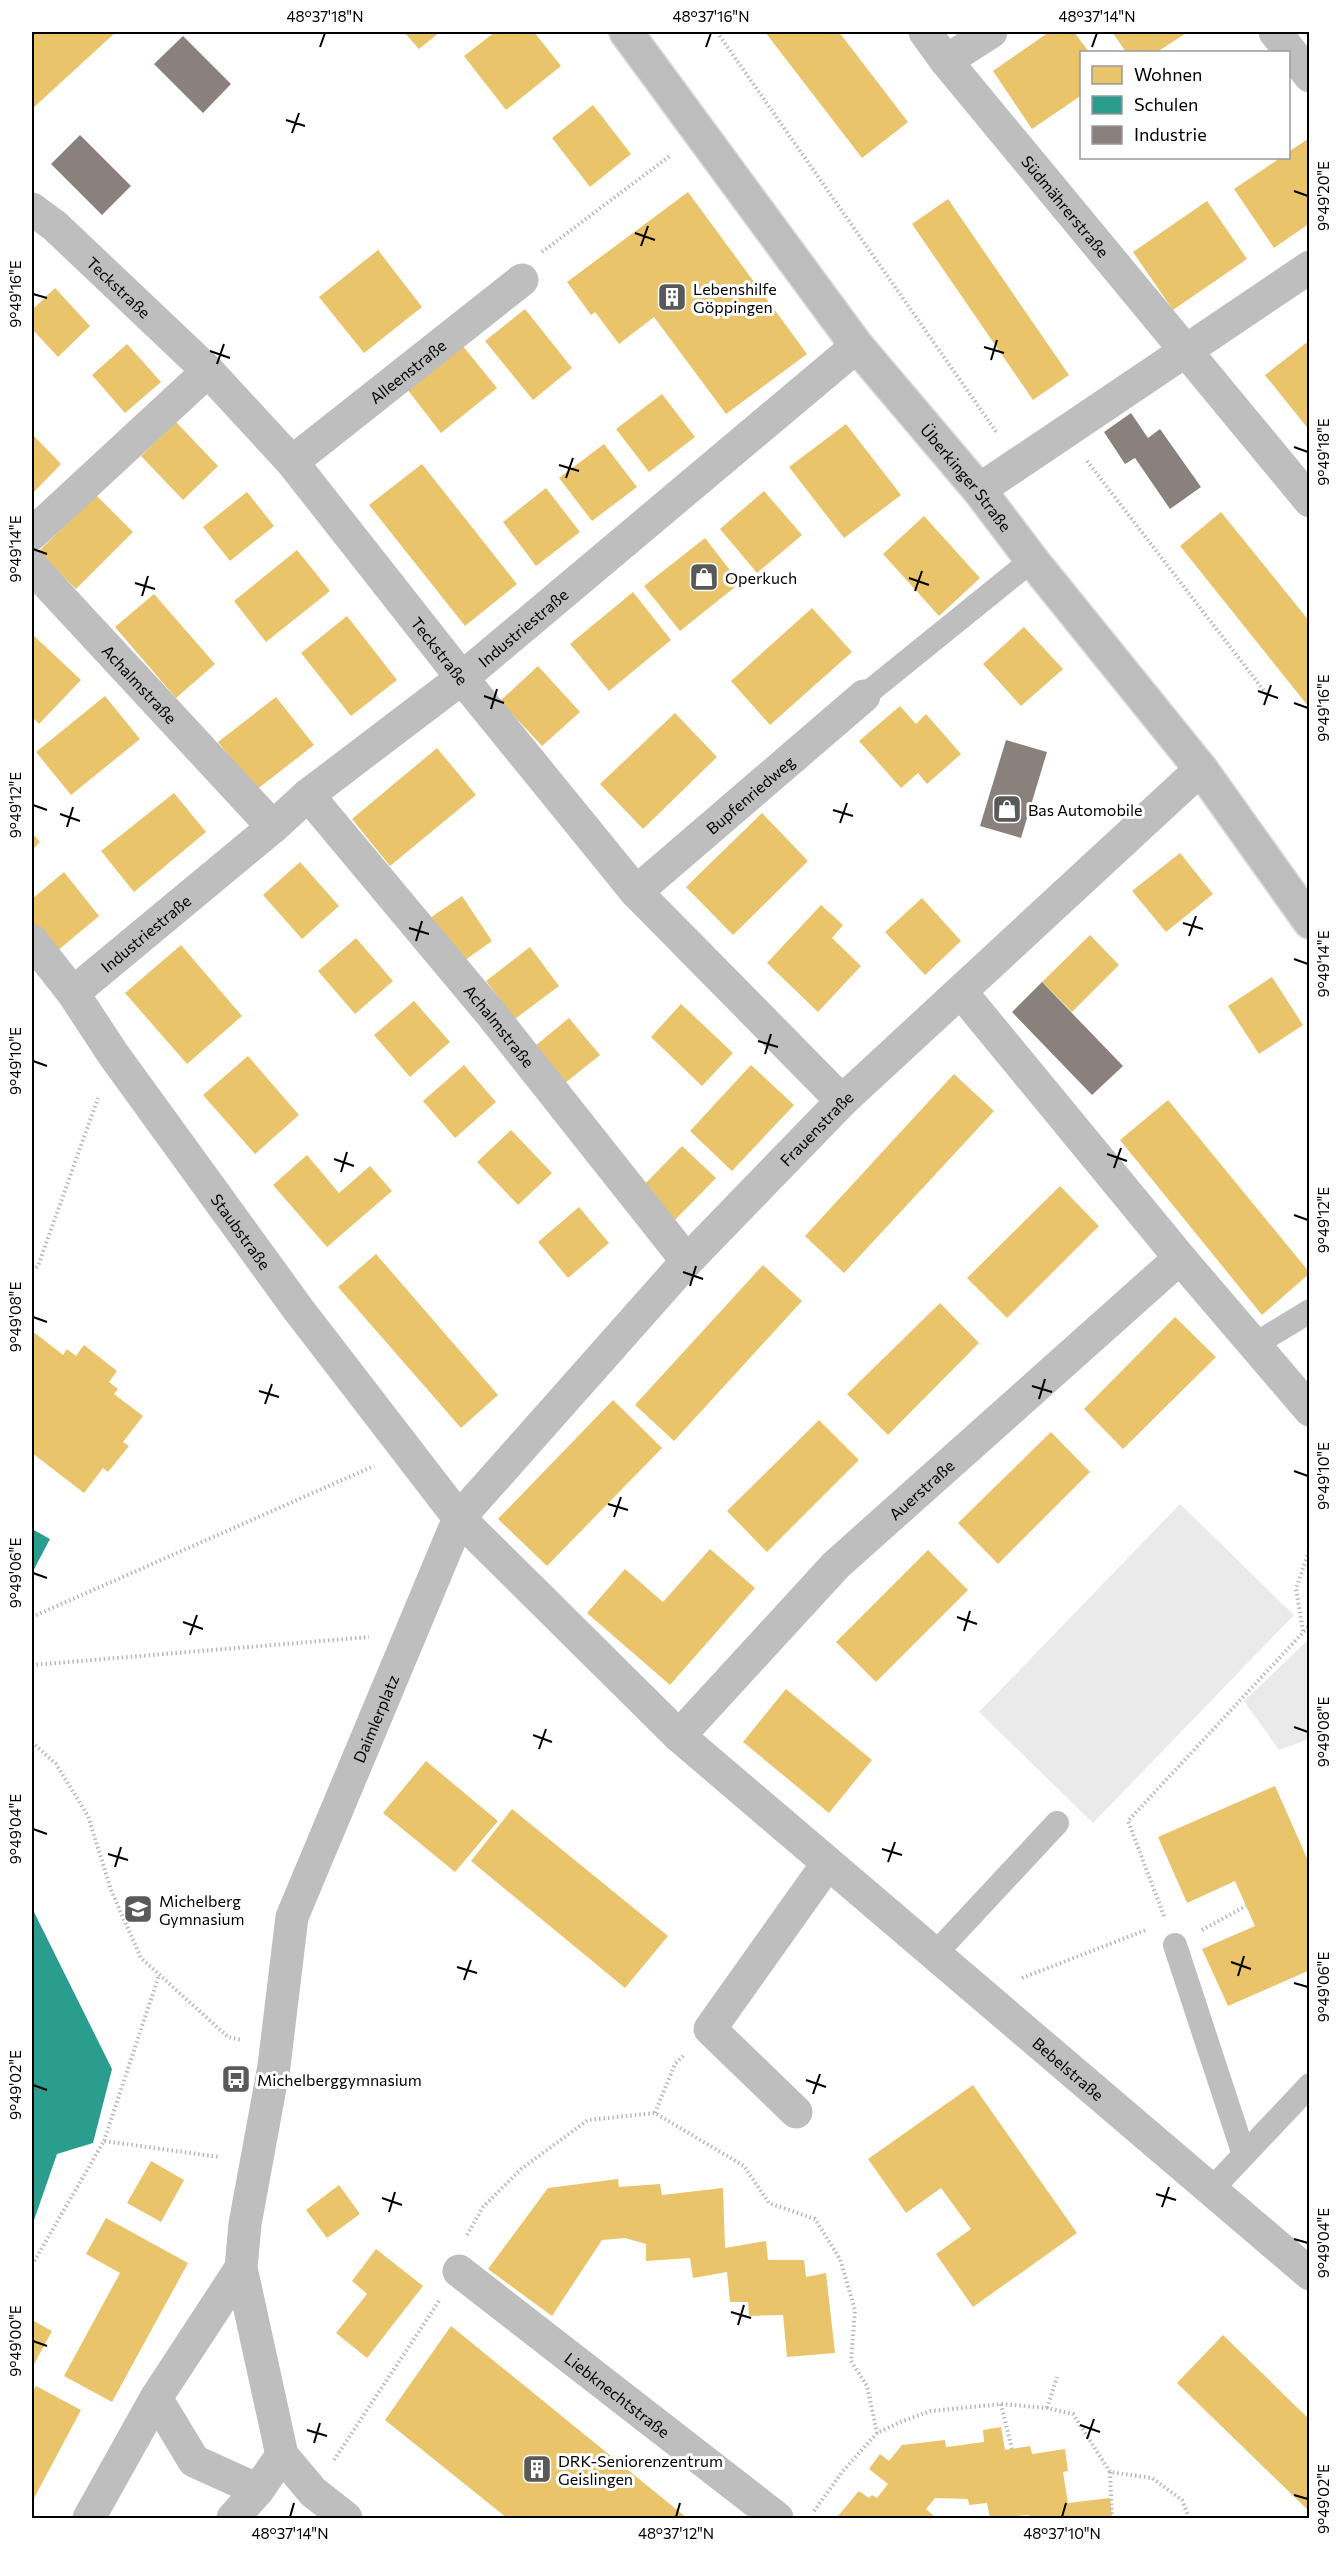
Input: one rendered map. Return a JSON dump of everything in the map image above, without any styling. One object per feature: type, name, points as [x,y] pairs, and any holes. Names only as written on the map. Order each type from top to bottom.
[{"type":"main road","name":"Überkinger Straße","points":[[626,32],[857,346],[979,490],[1032,560],[1201,769],[1310,922]]},
{"type":"street","name":"Südmährerstraße","points":[[925,32],[946,61],[1310,501]]},
{"type":"street","points":[[946,61],[991,32]]},
{"type":"street","points":[[1275,32],[1310,76]]},
{"type":"street","name":"Teckstraße","points":[[32,209],[55,226],[208,371],[292,462],[462,678],[636,892],[842,1101]]},
{"type":"street","points":[[979,490],[1185,349],[1310,267]]},
{"type":"street","name":"Alleenstraße","points":[[292,462],[522,280]]},
{"type":"street","name":"Industriestraße","points":[[73,993],[273,827],[308,795],[462,678],[857,346]]},
{"type":"street","points":[[32,534],[208,371]]},
{"type":"street","name":"Achalmstraße","points":[[32,567],[273,827]]},
{"type":"street","name":"Bupfenriedweg","points":[[636,892],[864,696]]},
{"type":"street","name":"Frauenstraße","points":[[459,1518],[687,1261],[842,1101],[1201,769]]},
{"type":"street","name":"Achalmstraße","points":[[308,795],[492,1015],[687,1261]]},
{"type":"street","name":"Staubstraße","points":[[32,941],[73,993],[113,1054],[298,1309],[459,1518]]},
{"type":"street","points":[[961,992],[1180,1258],[1310,1410]]},
{"type":"street","name":"Auerstraße","points":[[679,1736],[836,1565],[1180,1258]]},
{"type":"street","points":[[459,1518],[679,1736]]},
{"type":"street","name":"Daimlerplatz","points":[[241,2268],[245,2224],[276,2049],[292,1917],[459,1518]]},
{"type":"street","name":"Bebelstraße","points":[[679,1736],[1310,2274]]},
{"type":"street","points":[[796,2112],[710,2029],[828,1863]]},
{"type":"street","points":[[88,2518],[156,2398],[241,2268]]},
{"type":"street","points":[[241,2268],[282,2455],[313,2492],[346,2518]]},
{"type":"street","name":"Liebknechtstraße","points":[[459,2271],[777,2518]]},
{"type":"street","points":[[156,2398],[194,2461],[258,2490]]},
{"type":"street","points":[[233,2518],[258,2490],[282,2455]]},
{"type":"lane","points":[[864,696],[1032,560]]},
{"type":"lane","points":[[1254,1346],[1310,1311]]},
{"type":"lane","points":[[935,1954],[1057,1823]]},
{"type":"lane","points":[[1175,1945],[1244,2155]]},
{"type":"lane","points":[[1211,2190],[1310,2085]]},
{"type":"path","points":[[717,32],[1018,463]]},
{"type":"path","points":[[522,280],[526,264],[701,132]]},
{"type":"path","points":[[1064,432],[1268,696]]},
{"type":"path","points":[[32,1270],[39,1266],[113,1054]]},
{"type":"path","points":[[32,1617],[408,1451]]},
{"type":"path","points":[[1303,1632],[1296,1589],[1310,1548]]},
{"type":"path","points":[[1246,1906],[1175,1945],[1128,1821],[1310,1625]]},
{"type":"path","points":[[32,1665],[410,1634]]},
{"type":"path","points":[[32,1742],[56,1764],[88,1816],[111,1890],[141,1958],[228,2037],[276,2049]]},
{"type":"path","points":[[982,1994],[1166,1922]]},
{"type":"path","points":[[32,2265],[104,2141],[159,1975]]},
{"type":"path","points":[[655,2113],[675,2064],[710,2029]]},
{"type":"path","points":[[313,2492],[459,2271],[463,2242],[483,2207],[520,2169],[588,2120],[655,2113],[744,2166],[768,2203],[815,2219],[840,2259],[855,2310],[851,2361],[867,2386],[878,2433]]},
{"type":"path","points":[[104,2141],[256,2163]]},
{"type":"path","points":[[1047,2408],[1057,2377]]},
{"type":"path","points":[[1001,2404],[1012,2449]]},
{"type":"path","points":[[809,2518],[843,2471],[878,2433],[931,2411],[1001,2404],[1047,2408],[1073,2414],[1110,2472],[1112,2518]]},
{"type":"path","points":[[1110,2472],[1152,2478],[1182,2500],[1189,2518]]},
{"type":"shaded area","points":[[1180,1504],[1294,1615],[1093,1823],[979,1712]]},
{"type":"shaded area","points":[[1309,1639],[1309,1739],[1279,1750],[1244,1701]]},
{"type":"building: Wohnen","points":[[32,32],[116,32],[32,109]]},
{"type":"building: Wohnen","points":[[404,32],[440,32],[419,49]]},
{"type":"building: Wohnen","points":[[495,32],[534,32],[561,66],[506,110],[464,56]]},
{"type":"building: Wohnen","points":[[765,32],[839,32],[908,122],[862,158]]},
{"type":"building: Wohnen","points":[[1049,32],[1074,32],[1088,51],[1080,51],[1080,96],[1032,129],[993,71]]},
{"type":"building: Wohnen","points":[[1112,32],[1188,32],[1159,51],[1125,51]]},
{"type":"building: Wohnen","points":[[593,105],[631,154],[590,187],[552,138]]},
{"type":"building: Wohnen","points":[[1308,139],[1310,223],[1274,248],[1234,189],[1279,159],[1290,159],[1290,151]]},
{"type":"building: Wohnen","name":"Lebenshilfe Göppingen","points":[[688,192],[807,354],[726,414],[654,317],[619,344],[595,312],[591,315],[567,282]]},
{"type":"building: Wohnen","points":[[948,199],[1069,375],[1033,400],[912,224]]},
{"type":"building: Wohnen","points":[[1207,201],[1247,259],[1173,310],[1133,252]]},
{"type":"building: Wohnen","points":[[378,250],[422,307],[364,353],[319,297]]},
{"type":"building: Wohnen","points":[[55,288],[90,326],[58,357],[32,329],[32,310]]},
{"type":"building: Wohnen","points":[[525,309],[572,368],[533,400],[485,341]]},
{"type":"building: Wohnen","points":[[1310,340],[1310,431],[1265,375]]},
{"type":"building: Wohnen","points":[[127,344],[161,382],[125,413],[92,375]]},
{"type":"building: Wohnen","points":[[462,345],[497,388],[441,433],[407,389]]},
{"type":"building: Wohnen","points":[[662,394],[695,437],[649,472],[616,429]]},
{"type":"building: Wohnen","points":[[176,422],[218,466],[183,500],[141,456]]},
{"type":"building: Wohnen","points":[[846,424],[901,495],[844,538],[789,467]]},
{"type":"building: Wohnen","points":[[32,434],[61,464],[32,494]]},
{"type":"building: Wohnen","points":[[604,444],[637,487],[592,521],[559,478]]},
{"type":"building: Wohnen","points":[[422,464],[517,584],[465,626],[369,505]]},
{"type":"building: Wohnen","points":[[546,488],[580,532],[536,566],[503,522]]},
{"type":"building: Wohnen","points":[[764,491],[802,535],[757,573],[720,529]]},
{"type":"building: Wohnen","points":[[247,492],[274,526],[230,561],[203,527]]},
{"type":"building: Wohnen","points":[[96,495],[133,532],[76,589],[38,552]]},
{"type":"building: Wohnen","points":[[1221,512],[1310,622],[1308,706],[1180,546]]},
{"type":"building: Wohnen","points":[[924,516],[980,578],[939,616],[883,554]]},
{"type":"building: Wohnen","points":[[705,538],[740,583],[680,631],[644,586]]},
{"type":"building: Wohnen","points":[[297,550],[330,591],[266,642],[234,601]]},
{"type":"building: Wohnen","points":[[633,592],[671,640],[609,691],[570,644]]},
{"type":"building: Wohnen","points":[[154,594],[215,664],[176,698],[115,627]]},
{"type":"building: Wohnen","points":[[812,608],[852,652],[770,725],[731,681]]},
{"type":"building: Wohnen","points":[[347,616],[397,680],[351,716],[301,653]]},
{"type":"building: Wohnen","points":[[1024,627],[1063,669],[1021,706],[983,664]]},
{"type":"building: Wohnen","points":[[32,634],[81,680],[39,724],[32,717]]},
{"type":"building: Wohnen","points":[[538,666],[580,712],[542,746],[500,701]]},
{"type":"building: Wohnen","points":[[105,696],[140,739],[71,795],[36,752]]},
{"type":"building: Wohnen","points":[[276,697],[314,745],[256,790],[218,742]]},
{"type":"building: Wohnen","points":[[900,706],[916,724],[926,714],[961,754],[927,784],[918,773],[901,788],[859,741]]},
{"type":"building: Wohnen","points":[[675,713],[717,757],[643,829],[600,784]]},
{"type":"building: Wohnen","points":[[437,748],[476,795],[390,866],[352,819]]},
{"type":"building: Wohnen","points":[[174,793],[206,832],[134,892],[101,851]]},
{"type":"building: Wohnen","points":[[762,813],[808,861],[733,935],[686,887]]},
{"type":"building: Wohnen","points":[[32,833],[40,842],[32,850]]},
{"type":"building: Wohnen","points":[[1180,853],[1213,894],[1166,932],[1132,891]]},
{"type":"building: Wohnen","points":[[300,862],[339,906],[302,939],[263,895]]},
{"type":"building: Wohnen","points":[[64,872],[99,916],[56,952],[32,922],[32,899]]},
{"type":"building: Wohnen","points":[[462,896],[492,941],[461,963],[430,918]]},
{"type":"building: Wohnen","points":[[922,898],[961,941],[925,975],[885,932]]},
{"type":"building: Wohnen","points":[[821,905],[843,925],[832,938],[861,966],[818,1012],[767,963]]},
{"type":"building: Wohnen","points":[[1090,935],[1119,965],[1072,1012],[1042,982]]},
{"type":"building: Wohnen","points":[[356,938],[393,981],[355,1014],[318,971]]},
{"type":"building: Wohnen","points":[[181,945],[242,1016],[187,1064],[125,993]]},
{"type":"building: Wohnen","points":[[530,947],[559,986],[515,1019],[486,981]]},
{"type":"building: Wohnen","points":[[1272,977],[1303,1025],[1259,1054],[1228,1006]]},
{"type":"building: Wohnen","points":[[414,1001],[450,1042],[410,1077],[374,1035]]},
{"type":"building: Wohnen","points":[[681,1004],[733,1053],[702,1086],[651,1037]]},
{"type":"building: Wohnen","points":[[569,1018],[600,1055],[565,1083],[535,1046]]},
{"type":"building: Wohnen","points":[[248,1056],[299,1115],[255,1154],[203,1095]]},
{"type":"building: Wohnen","points":[[464,1065],[496,1102],[455,1138],[423,1101]]},
{"type":"building: Wohnen","points":[[751,1065],[794,1105],[732,1171],[690,1131]]},
{"type":"building: Wohnen","points":[[954,1074],[994,1111],[844,1273],[805,1236]]},
{"type":"building: Wohnen","points":[[1168,1100],[1310,1273],[1262,1315],[1120,1140]]},
{"type":"building: Wohnen","points":[[511,1130],[552,1173],[518,1205],[477,1162]]},
{"type":"building: Wohnen","points":[[682,1146],[716,1178],[674,1221],[641,1188]]},
{"type":"building: Wohnen","points":[[307,1155],[339,1193],[370,1166],[392,1191],[327,1247],[273,1185]]},
{"type":"building: Wohnen","points":[[1060,1186],[1099,1226],[1007,1318],[967,1278]]},
{"type":"building: Wohnen","points":[[579,1207],[609,1243],[568,1278],[538,1242]]},
{"type":"building: Wohnen","points":[[376,1254],[498,1395],[461,1428],[338,1287]]},
{"type":"building: Wohnen","points":[[763,1265],[802,1301],[674,1441],[635,1405]]},
{"type":"building: Wohnen","points":[[940,1303],[979,1343],[888,1435],[847,1394]]},
{"type":"building: Wohnen","points":[[1175,1317],[1216,1357],[1123,1449],[1084,1409]]},
{"type":"building: Wohnen","points":[[35,1333],[63,1355],[67,1349],[76,1356],[84,1345],[117,1371],[109,1382],[118,1389],[114,1394],[143,1416],[123,1442],[129,1446],[108,1472],[103,1468],[84,1493],[32,1453],[32,1337]]},
{"type":"building: Wohnen","points":[[613,1400],[662,1448],[547,1566],[498,1519]]},
{"type":"building: Wohnen","points":[[819,1420],[859,1460],[767,1552],[727,1511]]},
{"type":"building: Wohnen","points":[[1051,1432],[1090,1472],[998,1564],[958,1523]]},
{"type":"building: Wohnen","points":[[710,1549],[755,1588],[670,1685],[587,1613],[625,1569],[663,1602]]},
{"type":"building: Wohnen","points":[[928,1550],[968,1590],[876,1682],[836,1642]]},
{"type":"building: Wohnen","points":[[786,1689],[872,1760],[829,1813],[743,1742]]},
{"type":"building: Wohnen","points":[[426,1761],[498,1821],[455,1872],[383,1813]]},
{"type":"building: Wohnen","points":[[1275,1786],[1310,1865],[1310,1970],[1228,2006],[1202,1949],[1255,1926],[1235,1881],[1187,1903],[1158,1837]]},
{"type":"building: Wohnen","points":[[512,1809],[668,1936],[625,1988],[471,1861]]},
{"type":"building: Wohnen","points":[[973,2085],[1077,2233],[973,2307],[936,2254],[971,2229],[941,2188],[906,2213],[868,2159]]},
{"type":"building: Wohnen","points":[[151,2161],[184,2180],[161,2222],[127,2203]]},
{"type":"building: Wohnen","points":[[618,2179],[619,2187],[660,2184],[662,2195],[723,2188],[725,2248],[766,2241],[768,2260],[804,2260],[806,2277],[826,2273],[835,2353],[787,2357],[783,2315],[749,2316],[748,2302],[730,2302],[727,2272],[693,2278],[690,2258],[646,2261],[646,2244],[625,2238],[602,2240],[552,2316],[488,2269],[548,2188]]},
{"type":"building: Wohnen","points":[[339,2185],[360,2214],[327,2238],[306,2210]]},
{"type":"building: Wohnen","points":[[106,2218],[188,2263],[112,2402],[64,2376],[120,2273],[86,2254]]},
{"type":"building: Wohnen","points":[[376,2249],[423,2286],[367,2358],[336,2333],[367,2294],[352,2281]]},
{"type":"building: Wohnen","points":[[32,2320],[52,2331],[32,2368]]},
{"type":"building: Wohnen","name":"DRK-Seniorenzentrum Geislingen","points":[[451,2326],[687,2518],[507,2518],[385,2420]]},
{"type":"building: Wohnen","points":[[1223,2335],[1310,2420],[1310,2512],[1177,2383]]},
{"type":"building: Wohnen","points":[[36,2386],[81,2410],[32,2502],[32,2394]]},
{"type":"building: Wohnen","points":[[1001,2427],[1005,2450],[1030,2446],[1032,2454],[1065,2449],[1068,2471],[1063,2472],[1068,2503],[1110,2498],[1112,2518],[1029,2518],[1029,2515],[990,2518],[987,2503],[969,2505],[968,2499],[935,2498],[926,2509],[936,2518],[841,2518],[838,2516],[859,2491],[869,2498],[872,2495],[877,2498],[888,2484],[869,2469],[880,2454],[889,2461],[902,2445],[945,2440],[946,2447],[984,2442],[983,2430]]},
{"type":"building: Schulen","points":[[32,1529],[50,1539],[32,1573]]},
{"type":"building: Schulen","points":[[32,1908],[112,2069],[93,2143],[57,2154],[32,2226]]},
{"type":"building: Industrie","points":[[183,36],[231,84],[203,113],[154,64]]},
{"type":"building: Industrie","points":[[80,135],[131,186],[102,215],[51,164]]},
{"type":"building: Industrie","points":[[1131,413],[1148,438],[1160,429],[1201,487],[1170,509],[1135,458],[1125,464],[1104,432]]},
{"type":"building: Industrie","points":[[1006,740],[1047,752],[1021,838],[980,826]]},
{"type":"building: Industrie","points":[[1042,982],[1123,1066],[1092,1095],[1012,1012]]},
{"type":"place","name":"Lebenshilfe Göppingen","points":[[672,297]]},
{"type":"place","name":"Operkuch","points":[[704,577]]},
{"type":"place","name":"Bas Automobile","points":[[1007,809]]},
{"type":"place","name":"Michelberg Gymnasium","points":[[138,1909]]},
{"type":"place","name":"Michelberggymnasium","points":[[236,2079]]},
{"type":"place","name":"DRK-Seniorenzentrum Geislingen","points":[[537,2469]]}]
